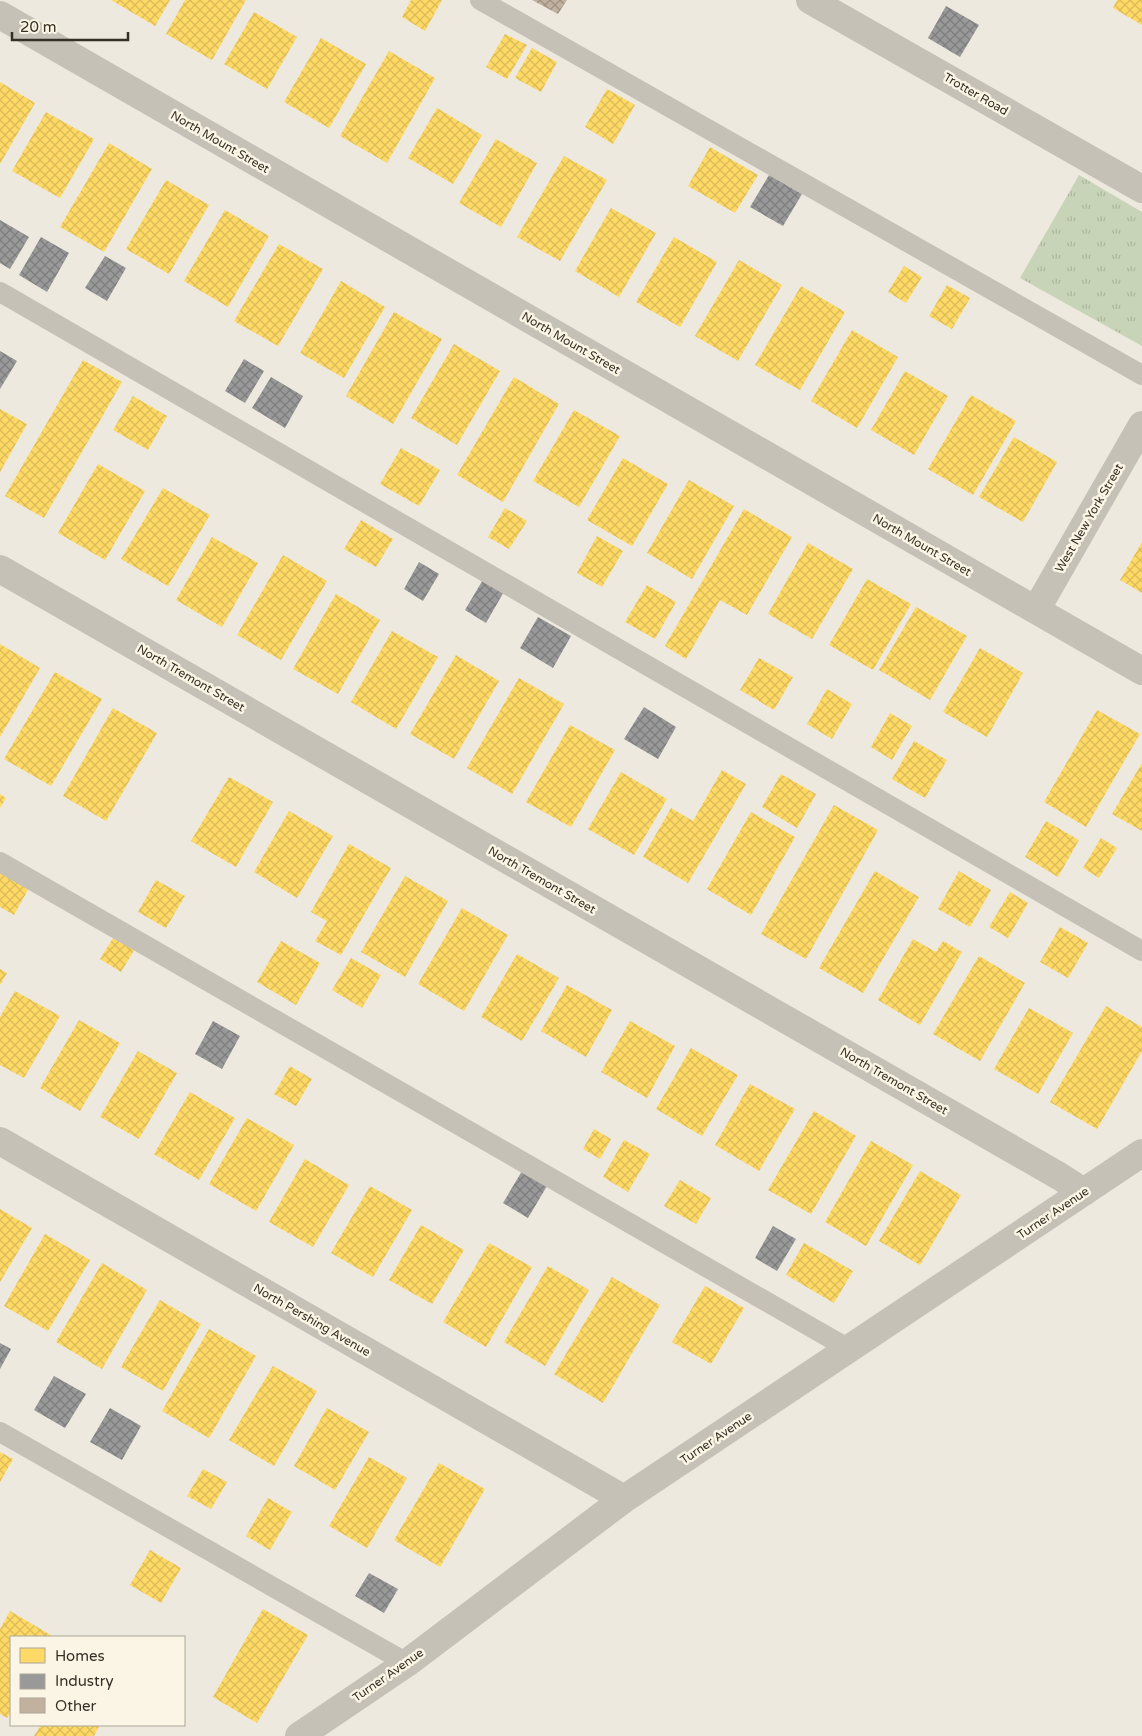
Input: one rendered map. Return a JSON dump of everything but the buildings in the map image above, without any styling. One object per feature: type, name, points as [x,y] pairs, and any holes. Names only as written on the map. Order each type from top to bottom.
[{"type":"street","name":"Trotter Road","points":[[810,0],[1142,189]]},
{"type":"street","name":"North Mount Street","points":[[0,15],[1142,671]]},
{"type":"street","name":"West New York Street","points":[[1036,610],[1142,425]]},
{"type":"street","name":"North Tremont Street","points":[[0,569],[1025,1156],[1084,1192]]},
{"type":"street","name":"North Pershing Avenue","points":[[0,1141],[624,1499]]},
{"type":"street","name":"Turner Avenue","points":[[299,1736],[407,1663],[624,1499],[1142,1153]]},
{"type":"lane","points":[[480,0],[1142,375]]},
{"type":"lane","points":[[0,292],[1142,951]]},
{"type":"lane","points":[[0,862],[849,1349]]},
{"type":"lane","points":[[0,1432],[407,1663]]},
{"type":"green space","points":[[1079,175],[1142,212],[1142,346],[1020,278]]}]
